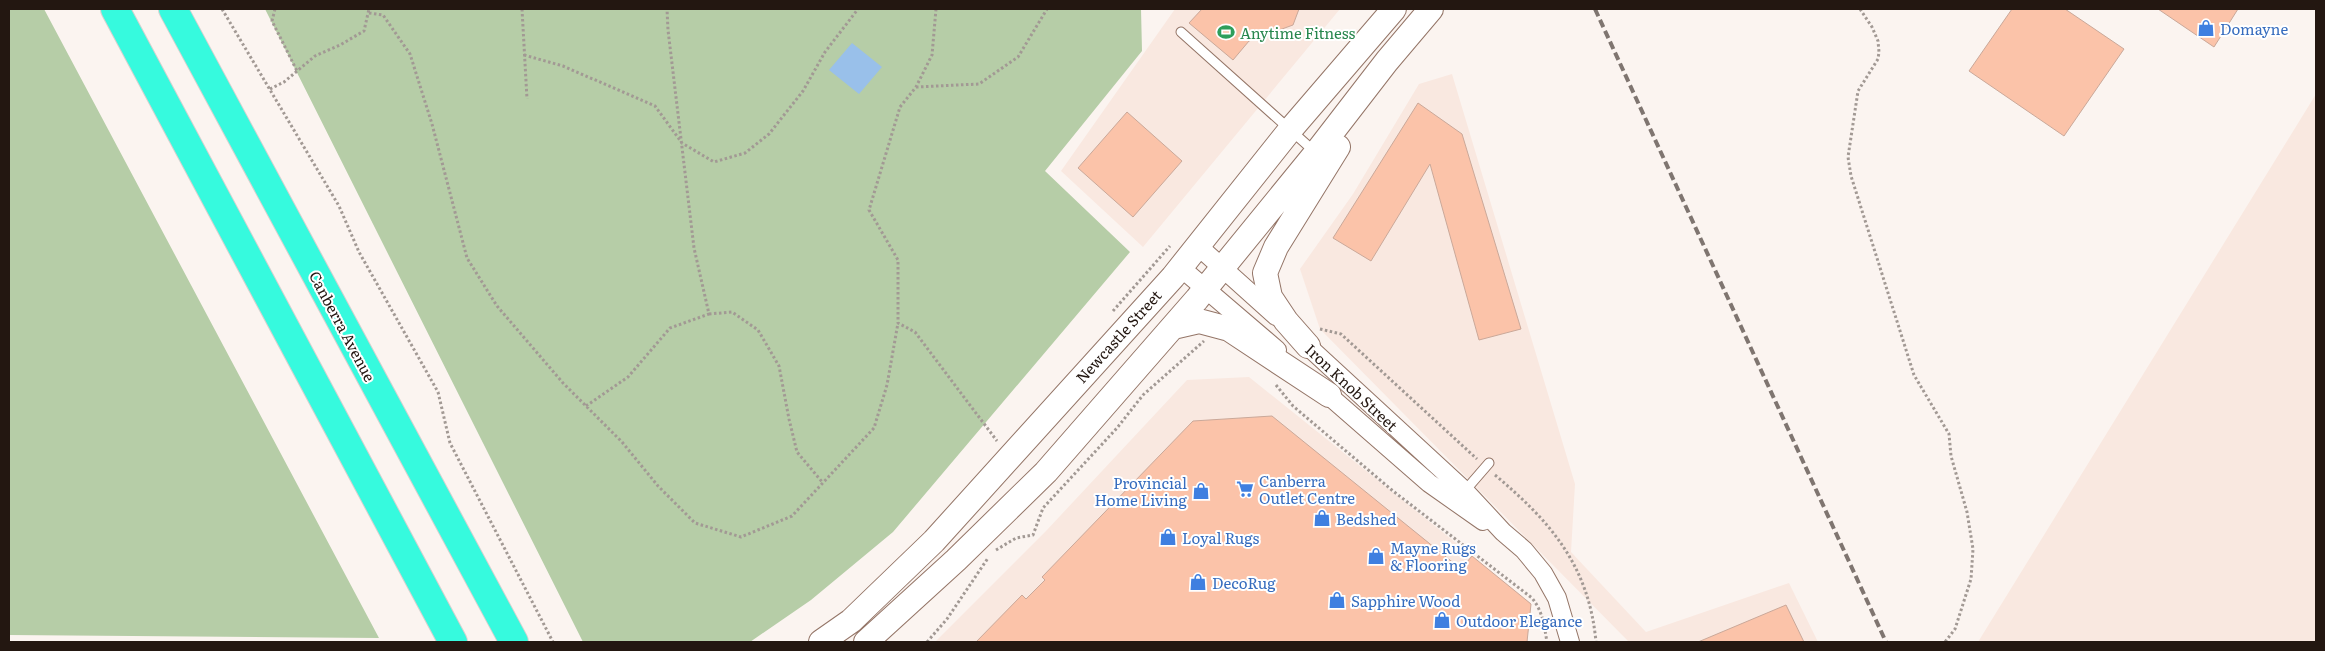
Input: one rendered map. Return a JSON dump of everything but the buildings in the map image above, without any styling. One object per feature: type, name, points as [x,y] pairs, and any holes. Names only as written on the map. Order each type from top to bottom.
[{"type":"highway","points":[[115,9],[453,642]]},
{"type":"highway","name":"Canberra Avenue","points":[[173,9],[467,557],[513,635]]},
{"type":"main road","name":"Newcastle Street","points":[[821,642],[851,621],[934,541],[1180,267],[1290,130],[1393,9]]},
{"type":"main road","points":[[866,642],[956,560],[1046,472],[1223,268],[1316,154],[1387,61],[1431,9]]},
{"type":"main road","points":[[1311,337],[1286,321],[1270,297],[1266,272],[1276,247],[1334,154],[1387,61]]},
{"type":"main road","points":[[1173,327],[1199,321],[1229,329],[1329,395]]},
{"type":"street","name":"Iron Knob Street","points":[[1198,246],[1311,337],[1460,496],[1524,550],[1543,573],[1558,598],[1570,642]]},
{"type":"street","name":"Iron Knob Street","points":[[1180,267],[1429,483],[1460,496]]},
{"type":"lane","points":[[1181,32],[1316,154]]},
{"type":"lane","points":[[1460,496],[1487,465]]},
{"type":"path","points":[[222,9],[339,206],[359,252],[438,392],[450,443],[553,642]]},
{"type":"path","points":[[275,9],[272,21],[297,70]]},
{"type":"path","points":[[522,9],[527,99]]},
{"type":"path","points":[[667,9],[694,248],[709,314]]},
{"type":"path","points":[[524,55],[563,66],[655,106],[682,143],[714,162],[745,152],[769,134],[803,91],[825,52],[858,9]]},
{"type":"path","points":[[270,89],[284,82],[315,56],[340,45],[364,31],[369,11],[383,15],[410,54],[432,124],[467,258],[497,306],[563,383],[622,442],[658,486],[695,523],[741,537],[792,516],[874,428],[887,385],[898,323],[898,260],[869,210],[900,107],[916,87],[932,54],[936,9]]},
{"type":"path","points":[[916,87],[979,84],[1018,57],[1047,9]]},
{"type":"path","points":[[1860,9],[1872,27],[1878,41],[1879,52],[1878,59],[1858,91],[1848,157],[1851,176],[1914,375],[1949,434],[1952,456],[1967,512],[1973,548],[1971,579],[1955,629],[1945,642]]},
{"type":"path","points":[[1106,318],[1156,262]]},
{"type":"path","points":[[586,406],[628,377],[670,328],[709,314],[732,312],[758,330],[779,366],[797,452],[823,483]]},
{"type":"path","points":[[898,323],[915,332],[996,441],[1002,435]]},
{"type":"path","points":[[1311,337],[1341,334],[1528,502],[1559,538],[1578,571],[1591,612],[1596,642]]},
{"type":"path","points":[[927,642],[947,619],[981,571],[989,556],[1009,541],[1033,534],[1043,508],[1117,428],[1143,395],[1210,336]]},
{"type":"path","points":[[1275,384],[1293,406],[1393,492],[1532,598],[1540,607],[1543,615],[1547,642]]},
{"type":"shaded area","points":[[1175,9],[1340,9],[1143,247],[1061,171]]},
{"type":"shaded area","points":[[1452,74],[1575,484],[1571,552],[1646,632],[1789,583],[1818,642],[1629,642],[1320,329],[1300,269],[1353,194],[1419,84]]},
{"type":"shaded area","points":[[2316,94],[2316,642],[1978,642]]},
{"type":"shaded area","name":"Canberra Outlet Centre","points":[[1249,377],[1531,603],[1527,642],[935,642],[1046,531],[1187,380]]},
{"type":"green space","points":[[9,9],[44,9],[379,638],[9,635]]},
{"type":"green space","points":[[265,9],[1141,9],[1142,51],[1045,171],[1130,252],[893,532],[811,600],[750,642],[583,642]]},
{"type":"water","points":[[852,43],[882,67],[859,94],[829,70]]},
{"type":"railway","points":[[1595,9],[1886,642]]},
{"type":"place","name":"Domayne","points":[[2206,28]]},
{"type":"place","name":"Anytime Fitness","points":[[1226,32]]},
{"type":"place","name":"Canberra Outlet Centre","points":[[1245,489]]},
{"type":"place","name":"Provincial Home Living","points":[[1201,491]]},
{"type":"place","name":"Bedshed","points":[[1322,518]]},
{"type":"place","name":"Loyal Rugs","points":[[1168,537]]},
{"type":"place","name":"Mayne Rugs & Flooring","points":[[1376,556]]},
{"type":"place","name":"DecoRug","points":[[1198,582]]},
{"type":"place","name":"Sapphire Wood","points":[[1337,600]]},
{"type":"place","name":"Outdoor Elegance","points":[[1442,620]]}]
